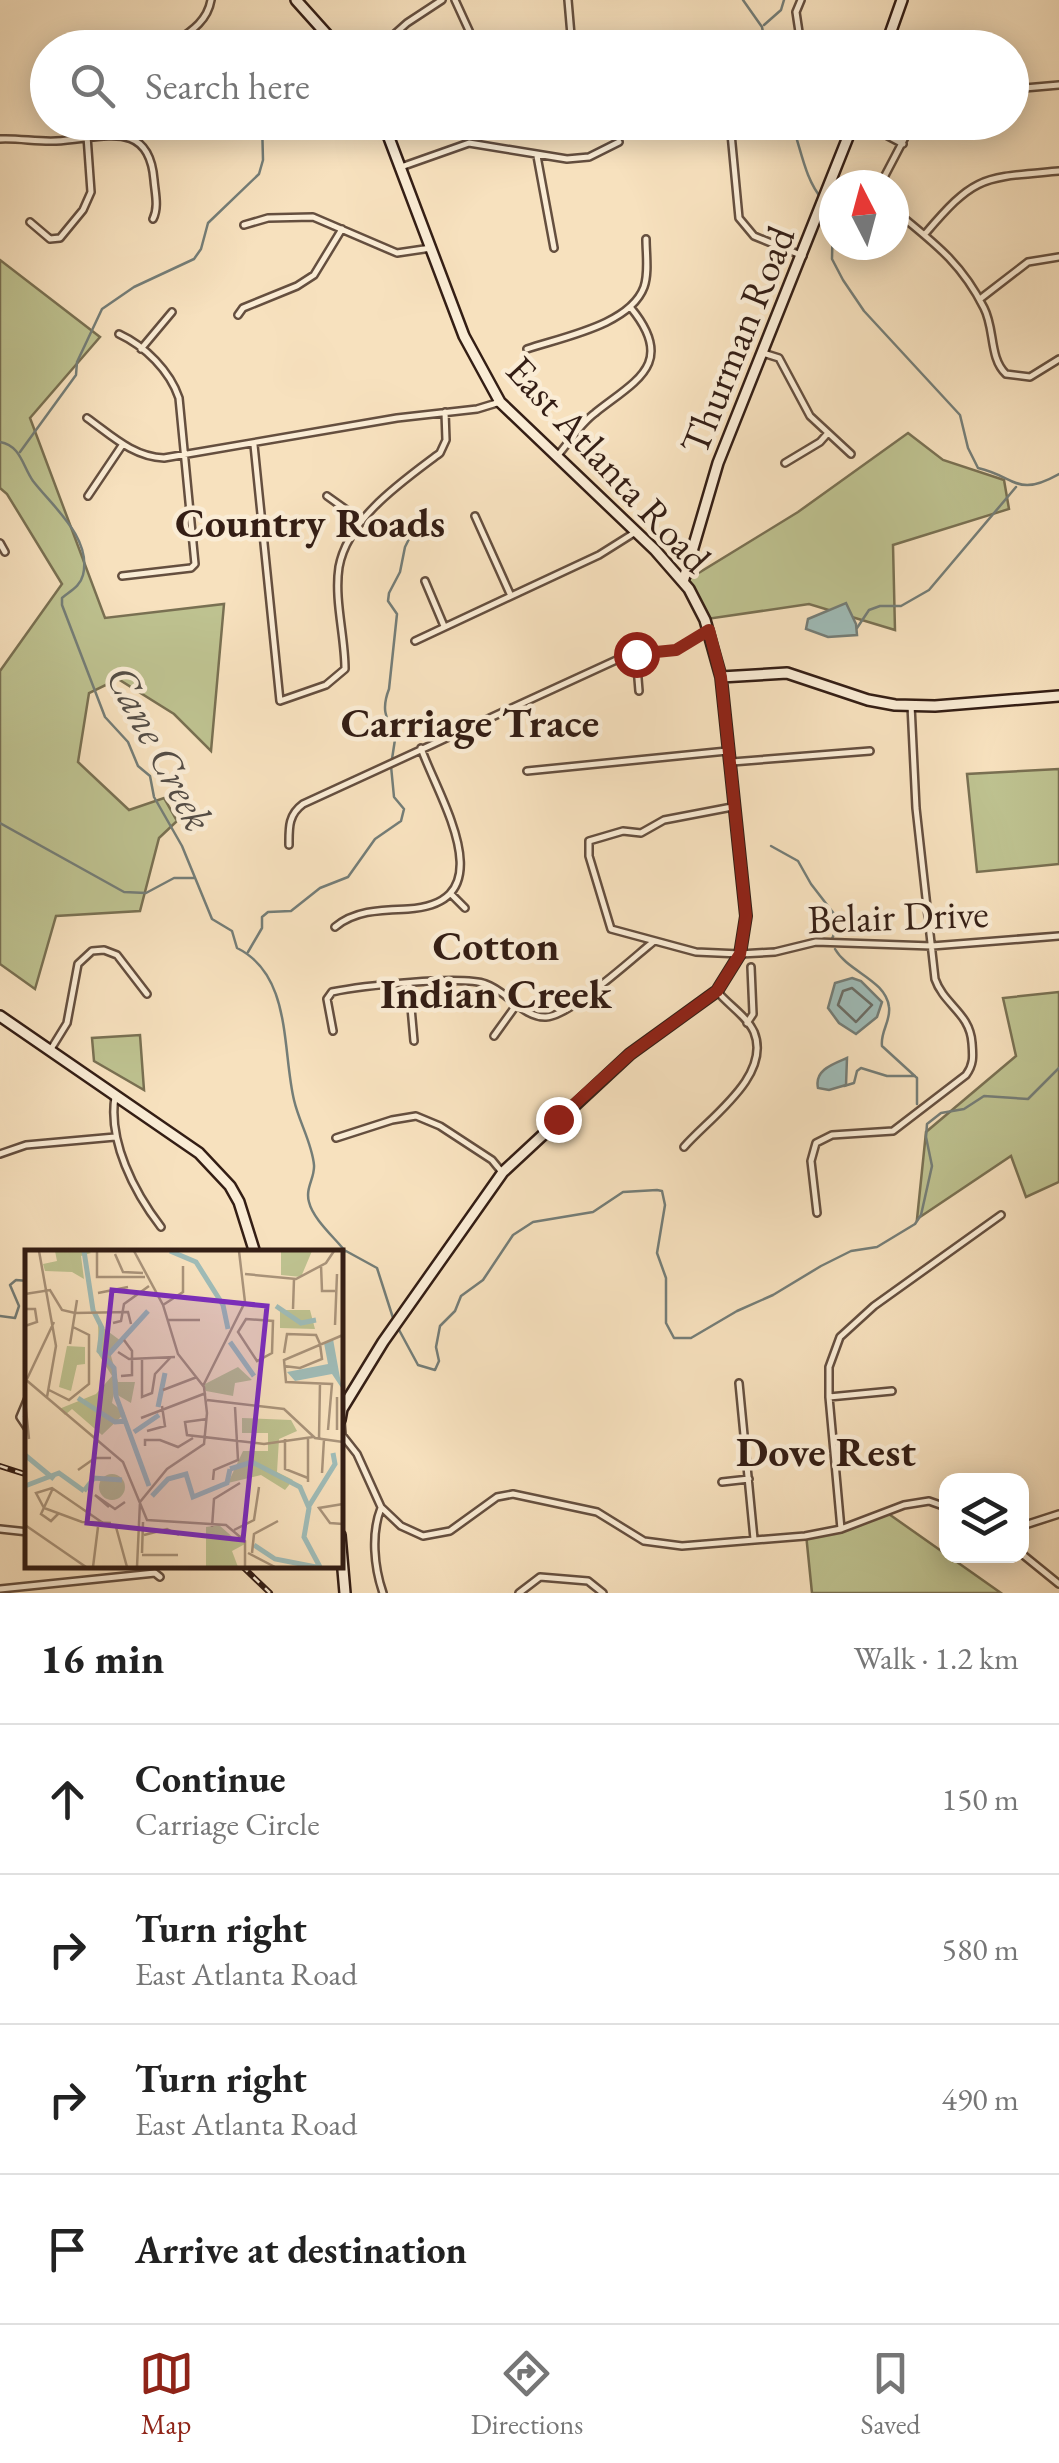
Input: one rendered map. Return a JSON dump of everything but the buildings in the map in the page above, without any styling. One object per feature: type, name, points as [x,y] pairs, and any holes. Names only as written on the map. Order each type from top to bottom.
[{"type":"street","points":[[192,30],[208,16],[211,0]]},
{"type":"street","points":[[296,0],[324,30]]},
{"type":"street","points":[[398,30],[427,3],[442,0]]},
{"type":"street","points":[[456,0],[468,30]]},
{"type":"street","points":[[568,0],[571,30]]},
{"type":"street","points":[[799,30],[796,12],[801,0]]},
{"type":"street","points":[[892,30],[902,0]]},
{"type":"street","points":[[1029,88],[1059,85]]},
{"type":"street","points":[[0,139],[68,140]]},
{"type":"street","points":[[30,222],[54,240],[83,210],[92,186],[88,140]]},
{"type":"street","points":[[133,140],[146,147],[153,169],[157,210],[153,219]]},
{"type":"street","name":"East Atlanta Road","points":[[342,1410],[383,1342],[504,1173],[606,1074],[717,991],[740,954],[746,916],[721,677],[709,630],[683,582],[636,531],[500,402],[472,353],[390,140]]},
{"type":"street","points":[[732,140],[739,218],[744,228],[803,256]]},
{"type":"street","name":"Thurman Road","points":[[683,582],[718,463],[848,140]]},
{"type":"street","points":[[896,140],[903,144]]},
{"type":"street","points":[[888,170],[905,140]]},
{"type":"street","points":[[401,167],[470,143],[567,159],[588,156],[618,142]]},
{"type":"street","points":[[538,156],[554,248]]},
{"type":"street","points":[[924,234],[974,184],[998,176],[1059,171]]},
{"type":"street","points":[[244,225],[248,221],[299,216],[325,221],[396,253],[431,248]]},
{"type":"street","points":[[909,222],[952,256],[980,300],[989,319],[999,368],[1016,377],[1030,376],[1059,359]]},
{"type":"street","points":[[238,315],[244,308],[314,275],[342,229]]},
{"type":"street","points":[[527,349],[608,321],[631,308],[646,279],[646,239]]},
{"type":"street","points":[[980,300],[1028,262],[1059,258]]},
{"type":"street","points":[[556,457],[586,421],[630,389],[644,373],[650,341],[631,308]]},
{"type":"street","points":[[142,349],[172,312]]},
{"type":"street","points":[[119,334],[142,349],[174,382],[180,398],[194,567],[122,576]]},
{"type":"street","points":[[763,353],[778,358],[810,416],[851,454]]},
{"type":"street","points":[[87,418],[145,456],[186,456],[445,412],[477,410],[500,402]]},
{"type":"street","points":[[254,444],[280,701],[326,686],[344,669],[339,568],[349,540],[362,522],[440,453],[446,440],[445,412]]},
{"type":"street","points":[[785,463],[828,433]]},
{"type":"street","points":[[88,496],[123,444]]},
{"type":"street","points":[[327,496],[362,522]]},
{"type":"street","points":[[475,516],[511,596]]},
{"type":"street","points":[[415,640],[600,555],[636,531]]},
{"type":"street","points":[[0,543],[5,552]]},
{"type":"street","points":[[425,581],[444,626]]},
{"type":"street","points":[[289,845],[289,826],[295,810],[421,748],[636,654],[676,650],[709,630]]},
{"type":"street","points":[[636,654],[639,691]]},
{"type":"street","points":[[721,677],[788,673],[880,703],[912,706],[1059,696]]},
{"type":"street","points":[[816,1213],[811,1158],[818,1141],[832,1135],[893,1132],[970,1069],[973,1055],[970,1027],[937,986],[916,808],[912,706]]},
{"type":"street","points":[[335,927],[351,915],[432,905],[451,894],[460,870],[459,846],[452,819],[421,748]]},
{"type":"street","points":[[527,771],[731,756],[870,751]]},
{"type":"street","name":"Belair Drive","points":[[736,806],[664,820],[641,833],[623,831],[589,841],[589,856],[606,918],[614,931],[696,952],[740,954],[775,952],[816,942],[932,946],[1059,936]]},
{"type":"street","points":[[451,894],[465,908]]},
{"type":"street","points":[[333,1031],[327,999],[332,992],[473,980],[500,990],[540,1016],[557,1015],[654,942]]},
{"type":"street","points":[[51,1048],[68,1024],[78,964],[92,951],[116,955],[147,994]]},
{"type":"street","points":[[747,1023],[753,1012],[751,967]]},
{"type":"street","points":[[409,985],[414,1041]]},
{"type":"street","points":[[684,1148],[748,1080],[756,1056],[755,1036],[717,991]]},
{"type":"street","points":[[494,1036],[517,1004]]},
{"type":"street","points":[[0,1016],[198,1152],[217,1170],[238,1202],[254,1250]]},
{"type":"street","points":[[115,1096],[112,1122],[116,1138],[147,1206],[161,1227]]},
{"type":"street","points":[[336,1138],[416,1116],[440,1126],[492,1160],[504,1173]]},
{"type":"street","points":[[0,1154],[26,1145],[116,1138]]},
{"type":"street","points":[[841,1529],[829,1367],[844,1332],[874,1306],[1001,1216]]},
{"type":"street","points":[[739,1383],[754,1540]]},
{"type":"street","points":[[829,1398],[892,1391]]},
{"type":"street","points":[[342,1435],[357,1454],[382,1507],[400,1526],[424,1536],[450,1531],[497,1497],[512,1494],[597,1512],[644,1541],[664,1546],[719,1546],[805,1536],[841,1529],[904,1505],[929,1501],[939,1505]]},
{"type":"street","points":[[722,1482],[749,1479]]},
{"type":"street","points":[[382,1507],[375,1548],[382,1593]]},
{"type":"street","points":[[1029,1524],[1059,1514]]},
{"type":"street","points":[[0,1530],[25,1532]]},
{"type":"street","points":[[342,1559],[345,1593]]},
{"type":"street","points":[[1029,1560],[1059,1584]]},
{"type":"street","points":[[0,1589],[107,1574],[155,1573],[160,1577]]},
{"type":"street","points":[[518,1593],[540,1577],[588,1581],[603,1593]]},
{"type":"green space","points":[[0,260],[100,337],[30,418],[105,618],[224,604],[211,751],[174,714],[118,679],[89,693],[78,762],[129,810],[164,798],[177,821],[159,838],[140,911],[56,916],[35,989],[0,964],[0,671],[62,584],[0,488]]},
{"type":"green space","points":[[908,433],[943,460],[1004,480],[1009,509],[893,545],[895,630],[809,604],[707,619],[684,582],[798,512]]},
{"type":"green space","points":[[1059,769],[1059,864],[977,872],[967,774]]},
{"type":"green space","points":[[1059,992],[1059,1182],[1026,1197],[1011,1156],[917,1219],[926,1132],[1016,1056],[1003,998]]},
{"type":"green space","points":[[140,1035],[144,1090],[94,1061],[92,1038]]},
{"type":"green space","points":[[886,1512],[939,1549],[939,1563],[958,1563],[1001,1593],[812,1593],[806,1534],[859,1524]]},
{"type":"water","points":[[846,603],[857,635],[828,637],[806,629],[808,619]]},
{"type":"water","points":[[852,978],[861,981],[882,1002],[877,1017],[856,1034],[839,1023],[828,1008],[835,983]]},
{"type":"water","points":[[847,1058],[846,1085],[829,1090],[818,1088],[822,1072]]},
{"type":"waterway","points":[[743,0],[763,30]]},
{"type":"waterway","points":[[764,25],[781,10],[784,0]]},
{"type":"waterway","points":[[20,452],[76,375],[77,362],[102,309],[134,287],[194,259],[208,223],[259,174],[262,140]]},
{"type":"waterway","points":[[797,140],[819,195]]},
{"type":"waterway","points":[[833,260],[864,311],[960,415],[968,448],[978,468],[1025,485],[1059,474]]},
{"type":"waterway","name":"Cane Creek","points":[[0,442],[17,452],[33,481],[69,524],[82,548],[82,579],[62,598],[62,605],[105,717],[128,742],[138,766],[150,776],[154,797],[182,846],[212,919],[232,931],[237,948],[255,960],[276,995],[294,1100],[313,1157],[309,1202],[319,1221],[345,1251]]},
{"type":"waterway","points":[[857,628],[869,610],[901,606],[929,590],[1016,487]]},
{"type":"waterway","points":[[392,759],[396,733],[385,707],[397,614],[388,601],[416,525]]},
{"type":"waterway","points":[[248,952],[262,928],[262,917],[268,912],[291,911],[320,888],[348,877],[375,839],[401,821],[404,809],[394,797],[391,766]]},
{"type":"waterway","points":[[0,823],[124,892],[146,893],[174,878],[195,878]]},
{"type":"waterway","points":[[771,846],[798,861],[838,919],[832,939]]},
{"type":"waterway","points":[[835,949],[886,998],[889,1012],[882,1046],[917,1078],[917,1104]]},
{"type":"waterway","points":[[844,1086],[854,1083],[861,1068],[887,1076],[915,1076]]},
{"type":"waterway","points":[[398,1328],[418,1365],[435,1370],[440,1326],[455,1311],[461,1296],[483,1280],[513,1235],[533,1222],[593,1212],[623,1192],[657,1190],[662,1191],[665,1205],[657,1253],[666,1278],[666,1323],[674,1338],[691,1338],[821,1266],[851,1251],[877,1247],[915,1224],[921,1215],[932,1166],[927,1124],[941,1113],[964,1109],[984,1096],[1028,1099],[1059,1068]]},
{"type":"waterway","points":[[342,1251],[377,1268],[394,1321]]},
{"type":"waterway","points":[[0,1316],[15,1318],[19,1306],[10,1285],[16,1280],[25,1281]]},
{"type":"railway","points":[[0,1466],[25,1474]]},
{"type":"railway","points":[[244,1568],[270,1593]]},
{"type":"district","name":"Country Roads","points":[[310,522]]},
{"type":"district","name":"Carriage Trace","points":[[470,722]]},
{"type":"district","name":"Cotton Indian Creek","points":[[496,969]]},
{"type":"district","name":"Dove Rest","points":[[826,1451]]},
{"type":"route","points":[[558,1119],[630,1054],[717,991],[730,975],[745,940],[732,762],[718,657],[709,630],[676,650],[636,654]]}]
